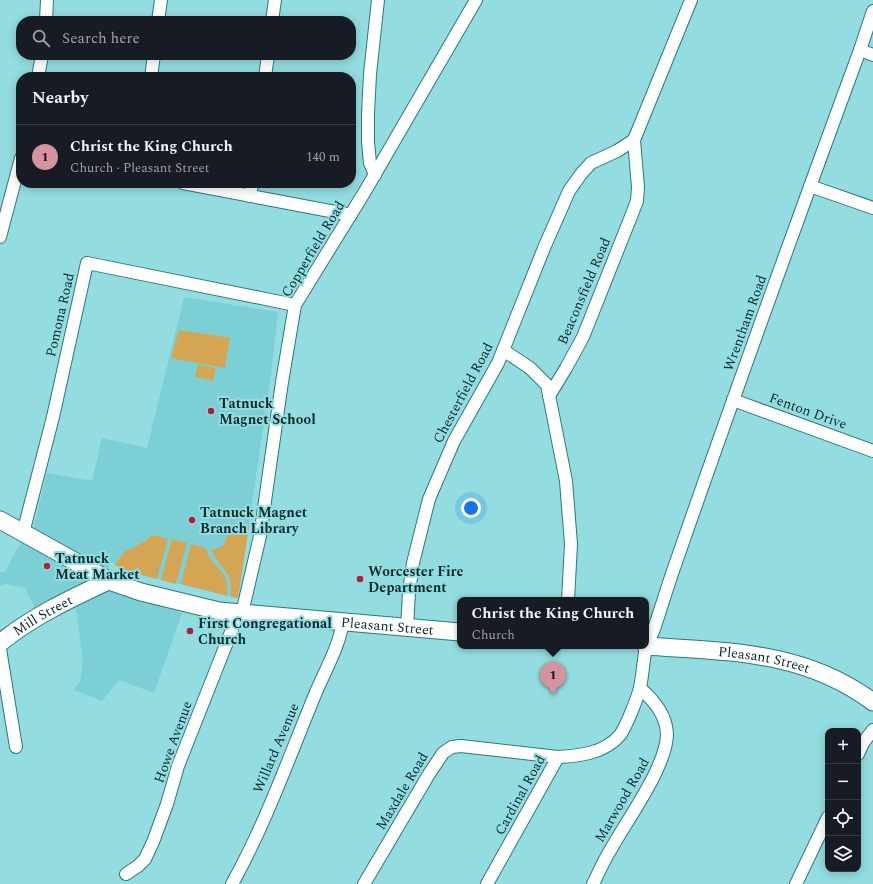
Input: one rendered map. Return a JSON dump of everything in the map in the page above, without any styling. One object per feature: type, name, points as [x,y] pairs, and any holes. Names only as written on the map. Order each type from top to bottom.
[{"type":"main road","name":"Pleasant Street","points":[[0,520],[110,580],[141,592],[219,611],[457,632]]},
{"type":"main road","name":"Mill Street","points":[[0,643],[15,631],[76,596],[110,580]]},
{"type":"main road","name":"Pleasant Street","points":[[649,646],[749,653],[786,660],[814,669],[834,678],[862,693],[873,702]]},
{"type":"street","points":[[46,16],[47,0]]},
{"type":"street","points":[[159,16],[161,0]]},
{"type":"street","points":[[273,16],[275,0]]},
{"type":"street","points":[[375,174],[370,163],[368,114],[370,74],[378,0]]},
{"type":"street","name":"Copperfield Road","points":[[242,613],[260,536],[282,382],[295,305],[351,215],[476,0]]},
{"type":"street","name":"Beaconsfield Road","points":[[549,396],[583,337],[636,201],[638,187],[634,140],[691,0]]},
{"type":"street","name":"Wrentham Road","points":[[649,639],[655,626],[733,400],[873,11]]},
{"type":"street","points":[[860,50],[873,55]]},
{"type":"street","points":[[39,72],[41,60]]},
{"type":"street","points":[[152,72],[153,60]]},
{"type":"street","points":[[266,72],[267,60]]},
{"type":"street","name":"Chesterfield Road","points":[[407,628],[409,592],[413,563],[429,499],[454,441],[498,363],[544,248],[569,191],[580,174],[591,163],[618,150],[634,140]]},
{"type":"street","points":[[0,237],[16,177]]},
{"type":"street","points":[[810,186],[873,208]]},
{"type":"street","points":[[209,188],[351,215]]},
{"type":"street","points":[[250,196],[251,188]]},
{"type":"street","name":"Pomona Road","points":[[23,533],[52,417],[87,263],[295,305]]},
{"type":"street","points":[[503,350],[530,368],[547,385],[566,481],[571,544],[568,597]]},
{"type":"street","name":"Fenton Drive","points":[[733,400],[873,451]]},
{"type":"street","name":"Howe Avenue","points":[[126,874],[145,859],[153,842],[167,804],[178,766],[198,714],[233,627],[242,613]]},
{"type":"street","name":"Willard Avenue","points":[[232,884],[250,850],[319,684],[335,651],[341,634],[343,621]]},
{"type":"street","points":[[0,649],[16,747]]},
{"type":"street","name":"Cardinal Road","points":[[487,884],[558,757],[579,756],[597,751],[610,744],[620,734],[640,688],[646,649]]},
{"type":"street","name":"Marwood Road","points":[[593,884],[610,850],[662,760],[667,734],[665,722],[660,709],[640,688]]},
{"type":"street","points":[[861,747],[873,730]]},
{"type":"street","name":"Maxdale Road","points":[[364,884],[429,774],[443,753],[452,747],[461,746],[558,757]]},
{"type":"street","points":[[796,884],[825,823]]},
{"type":"shaded area","points":[[184,297],[278,312],[271,375],[238,598],[127,571],[108,561],[111,590],[182,613],[154,693],[119,680],[102,701],[74,690],[80,681],[83,662],[76,609],[59,600],[36,611],[25,588],[5,584],[0,586],[0,572],[5,572],[16,550],[34,526],[47,473],[92,481],[102,438],[147,448]]},
{"type":"shaded area","points":[[179,330],[230,338],[225,368],[171,358]]},
{"type":"shaded area","points":[[198,365],[216,368],[213,381],[195,377]]},
{"type":"shaded area","points":[[234,523],[249,526],[238,598],[231,597],[230,580],[228,575],[218,562],[211,549],[216,549],[224,545],[231,525],[233,526]]},
{"type":"shaded area","points":[[153,535],[168,539],[157,579],[128,572],[115,565],[124,552],[144,542]]},
{"type":"shaded area","points":[[172,539],[187,543],[176,584],[161,580]]},
{"type":"shaded area","points":[[191,544],[206,548],[212,561],[226,579],[227,596],[181,584]]},
{"type":"place","name":"Tatnuck Magnet School","points":[[211,411]]},
{"type":"place","name":"Tatnuck Magnet Branch Library","points":[[192,520]]},
{"type":"place","name":"Tatnuck Meat Market","points":[[47,566]]},
{"type":"place","name":"Worcester Fire Department","points":[[360,579]]},
{"type":"place","name":"First Congregational Church","points":[[190,631]]},
{"type":"place","name":"Christ the King Church","points":[[553,695]]}]
